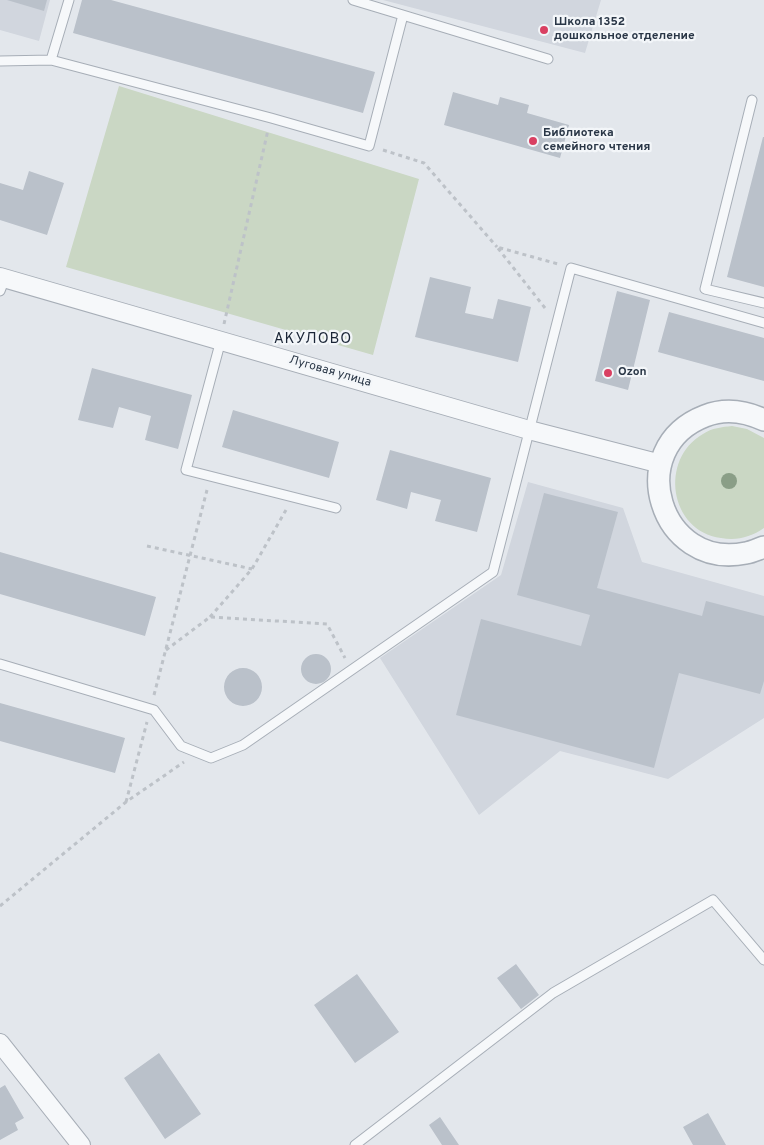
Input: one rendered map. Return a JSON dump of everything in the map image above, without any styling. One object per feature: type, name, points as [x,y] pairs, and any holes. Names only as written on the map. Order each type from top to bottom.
[{"type":"street","name":"Луговая улица","points":[[2,282],[221,340],[529,430],[661,464]]},
{"type":"street","points":[[764,420],[752,414],[733,411],[714,413],[696,420],[680,431],[668,447],[661,464],[658,483],[660,501],[668,518],[679,533],[693,545],[710,552],[729,555],[747,553],[764,547]]},
{"type":"street","points":[[0,1043],[81,1145]]},
{"type":"lane","points":[[52,60],[69,0]]},
{"type":"lane","points":[[353,0],[548,59]]},
{"type":"lane","points":[[0,61],[52,60],[369,146],[403,15]]},
{"type":"lane","points":[[752,100],[705,289],[764,304]]},
{"type":"lane","points":[[0,664],[154,710],[181,746],[211,758],[243,745],[493,572],[570,268],[764,323]]},
{"type":"lane","points":[[221,340],[186,470],[336,508]]},
{"type":"lane","points":[[355,1145],[553,993],[713,900],[764,960]]},
{"type":"path","points":[[221,340],[271,118]]},
{"type":"path","points":[[369,146],[424,163],[497,247],[556,322]]},
{"type":"path","points":[[497,247],[570,268]]},
{"type":"path","points":[[211,476],[165,651],[210,617],[252,569],[293,497]]},
{"type":"path","points":[[147,546],[252,569]]},
{"type":"path","points":[[210,617],[327,624],[352,670]]},
{"type":"path","points":[[0,906],[126,802],[198,753]]},
{"type":"shaded area","points":[[0,0],[50,0],[39,41],[0,30]]},
{"type":"shaded area","name":"Школа 1352 дошкольное отделение","points":[[383,0],[601,0],[585,53]]},
{"type":"shaded area","points":[[528,482],[623,508],[642,562],[764,596],[764,718],[668,779],[560,751],[479,815],[380,658],[501,575]]},
{"type":"green space","points":[[119,86],[419,179],[373,355],[66,267]]},
{"type":"green space","points":[[732,426],[747,429],[764,438],[764,528],[754,534],[738,539],[721,538],[703,533],[690,522],[681,509],[676,493],[676,476],[680,460],[689,445],[710,430]]},
{"type":"building","points":[[7,0],[47,0],[44,11]]},
{"type":"building","points":[[82,0],[111,0],[375,72],[363,113],[73,33]]},
{"type":"building","name":"Библиотека семейного чтения","points":[[453,92],[498,105],[500,97],[529,105],[527,113],[569,125],[560,158],[444,125]]},
{"type":"building","points":[[764,137],[764,287],[727,277]]},
{"type":"building","points":[[29,171],[64,183],[47,235],[0,220],[0,183],[23,190]]},
{"type":"building","points":[[430,277],[471,287],[465,313],[493,319],[498,299],[531,307],[518,362],[415,337]]},
{"type":"building","points":[[617,291],[650,300],[628,390],[595,381]]},
{"type":"building","points":[[669,312],[764,338],[764,381],[658,352]]},
{"type":"building","points":[[92,368],[192,395],[178,449],[145,440],[151,416],[119,407],[113,428],[78,420]]},
{"type":"building","points":[[233,410],[339,442],[329,478],[222,447]]},
{"type":"building","points":[[390,450],[491,478],[477,532],[435,521],[441,500],[411,492],[407,509],[376,500]]},
{"type":"building","points":[[544,493],[618,512],[597,588],[702,616],[706,601],[764,616],[764,681],[760,694],[679,673],[654,768],[456,715],[481,619],[581,646],[590,615],[517,595]]},
{"type":"building","points":[[0,552],[156,597],[145,636],[0,594]]},
{"type":"building","points":[[316,654],[322,655],[330,663],[330,675],[322,683],[316,684],[310,683],[302,675],[301,669],[302,663],[310,655]]},
{"type":"building","points":[[243,668],[257,673],[262,687],[257,701],[243,706],[229,701],[224,687],[229,673]]},
{"type":"building","points":[[0,703],[125,738],[115,773],[0,741]]},
{"type":"building","points":[[516,964],[539,995],[521,1009],[497,978]]},
{"type":"building","points":[[357,974],[399,1032],[355,1063],[314,1005]]},
{"type":"building","points":[[159,1053],[201,1114],[165,1139],[124,1078]]},
{"type":"building","points":[[5,1085],[24,1118],[15,1123],[18,1130],[0,1140],[0,1088]]},
{"type":"building","points":[[708,1113],[726,1145],[693,1145],[683,1127]]},
{"type":"building","points":[[440,1117],[459,1145],[442,1145],[429,1125]]},
{"type":"place","name":"Школа 1352 дошкольное отделение","points":[[544,30]]},
{"type":"place","name":"Библиотека семейного чтения","points":[[533,141]]},
{"type":"place","name":"Ozon","points":[[608,373]]},
{"type":"district","name":"АКУЛОВО","points":[[313,340]]}]
